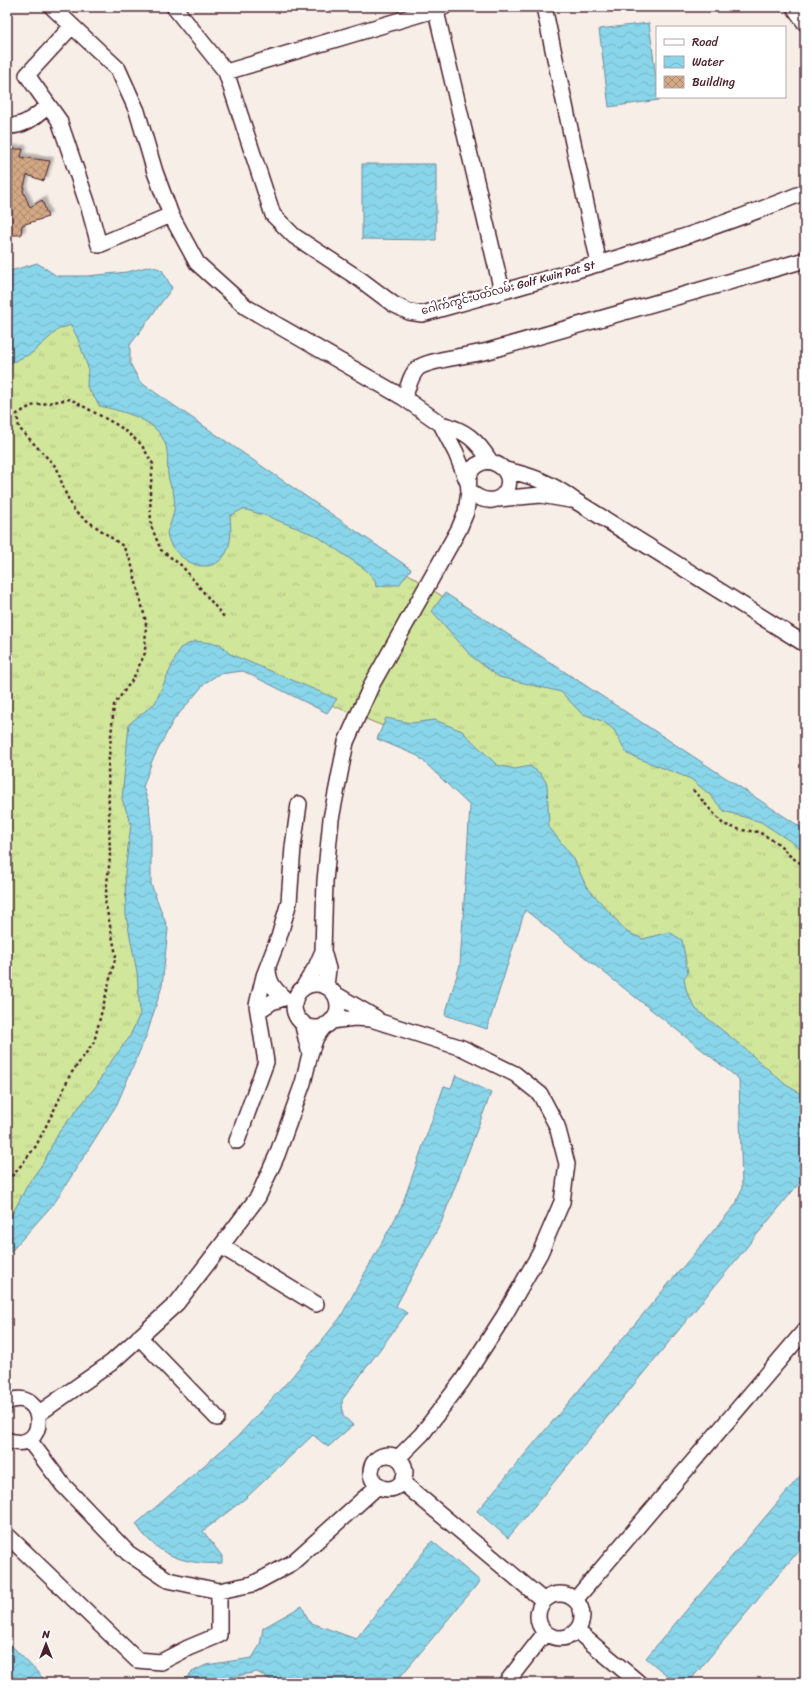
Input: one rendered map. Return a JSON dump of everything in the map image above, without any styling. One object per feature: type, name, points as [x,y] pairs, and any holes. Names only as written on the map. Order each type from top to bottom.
[{"type":"street","points":[[52,7],[118,69],[137,111],[155,172],[171,215],[197,263],[246,307],[404,398],[441,424],[456,428],[471,437],[482,448],[490,461]]},
{"type":"street","name":"ဂေါက်ကွင်းပတ်လမ်း Golf Kwin Pat St","points":[[174,7],[226,72],[273,215],[294,236],[361,280],[393,304],[409,312],[422,314],[599,264],[769,207],[805,192]]},
{"type":"street","points":[[544,7],[599,264]]},
{"type":"street","points":[[794,7],[805,23]]},
{"type":"street","points":[[226,72],[438,8],[502,291]]},
{"type":"street","points":[[72,26],[27,75],[59,120],[89,208],[99,245],[171,215]]},
{"type":"street","points":[[7,126],[13,126],[30,121],[48,106]]},
{"type":"street","points":[[404,398],[411,378],[418,368],[428,364],[481,353],[679,298],[805,260]]},
{"type":"street","points":[[441,424],[456,453],[468,487],[480,500],[541,495],[574,500]]},
{"type":"street","points":[[38,1414],[111,1363],[177,1303],[258,1197],[277,1155],[303,1083],[316,1037],[336,1015],[338,1005],[330,990],[328,969],[323,951],[325,881],[331,819],[346,742],[372,684],[425,586],[459,528],[466,512],[470,473],[473,467],[478,463],[490,461],[498,463],[506,470],[540,479],[557,487],[574,500],[805,644]]},
{"type":"street","points":[[459,528],[506,492],[509,483],[506,470]]},
{"type":"street","points":[[237,1141],[266,1062],[257,1004],[289,902],[293,847],[299,804]]},
{"type":"street","points":[[258,1011],[272,1002],[289,1001],[296,996],[303,988],[316,967],[323,951]]},
{"type":"street","points":[[268,967],[268,978],[273,988],[289,1001],[302,1022],[310,1054]]},
{"type":"street","points":[[303,988],[316,984],[330,990],[366,1013],[390,1025]]},
{"type":"street","points":[[302,1022],[315,1027],[354,1018],[371,1019],[462,1048],[515,1074],[540,1094],[557,1126],[567,1164],[562,1202],[540,1252],[504,1316],[462,1381],[422,1434],[398,1458]]},
{"type":"street","points":[[222,1246],[316,1304]]},
{"type":"street","points":[[575,1600],[805,1330]]},
{"type":"street","points":[[139,1337],[217,1418]]},
{"type":"street","points":[[7,1402],[15,1400],[28,1402],[38,1414],[39,1423],[36,1433],[29,1440],[19,1443],[7,1440]]},
{"type":"street","points":[[29,1440],[63,1485],[128,1553],[168,1580],[219,1592],[253,1584],[292,1563],[378,1486]]},
{"type":"street","points":[[388,1454],[398,1458],[403,1463],[405,1470],[405,1476],[402,1482],[397,1487],[391,1489],[384,1489],[378,1486],[371,1478],[370,1472],[373,1462],[382,1455],[388,1454]]},
{"type":"street","points":[[402,1482],[544,1602]]},
{"type":"street","points":[[7,1536],[137,1660],[161,1662],[188,1648],[219,1635],[219,1592]]},
{"type":"street","points":[[559,1594],[568,1595],[575,1600],[581,1607],[583,1615],[582,1624],[577,1631],[570,1637],[562,1639],[553,1638],[545,1633],[540,1626],[538,1618],[539,1609],[544,1602],[551,1596],[559,1594]]},
{"type":"street","points":[[577,1631],[639,1683]]},
{"type":"street","points":[[506,1683],[545,1633]]},
{"type":"path","points":[[7,1180],[15,1173],[36,1146],[60,1100],[70,1076],[94,1042],[116,955],[105,901],[110,858],[108,767],[114,705],[133,679],[145,653],[146,622],[131,562],[123,546],[75,512],[64,490],[57,468],[19,428],[17,414],[31,406],[70,399],[119,426],[141,444],[153,464],[150,493],[151,526],[160,550],[182,566],[224,617]]},
{"type":"path","points":[[693,790],[723,824],[741,830],[759,832],[779,844],[791,858],[805,866]]},
{"type":"green space","points":[[94,297],[130,390],[805,836],[805,1113],[547,908],[452,754],[218,659],[135,772],[146,1019],[7,1241],[7,315]]},
{"type":"water","points":[[649,23],[656,77],[656,98],[659,98],[659,100],[609,107],[599,29]]},
{"type":"water","points":[[362,164],[436,164],[436,240],[362,239]]},
{"type":"water","points":[[37,263],[57,276],[87,276],[127,272],[151,266],[162,270],[172,288],[130,345],[130,363],[140,382],[411,569],[399,585],[376,587],[375,580],[366,570],[317,536],[264,515],[243,509],[230,516],[231,530],[228,549],[220,560],[213,565],[198,565],[183,558],[176,552],[171,545],[167,533],[173,516],[174,502],[168,476],[167,450],[162,437],[156,429],[139,418],[100,406],[87,387],[88,368],[78,339],[71,325],[59,329],[32,353],[7,365],[7,272]]},
{"type":"water","points":[[445,593],[805,830],[805,851],[761,822],[724,811],[709,794],[691,779],[627,754],[614,730],[604,722],[581,713],[561,692],[499,677],[471,656],[432,611]]},
{"type":"water","points":[[195,641],[220,644],[230,654],[337,699],[327,713],[243,671],[219,674],[205,683],[173,721],[152,761],[143,787],[149,804],[151,826],[151,884],[168,929],[162,986],[147,1034],[117,1104],[55,1202],[7,1256],[7,1224],[28,1184],[43,1163],[59,1132],[97,1085],[106,1068],[129,1038],[140,1014],[137,972],[126,916],[125,872],[131,824],[122,799],[129,724],[155,703],[180,648]]},
{"type":"water","points":[[386,718],[411,723],[435,720],[462,731],[497,765],[515,769],[530,766],[541,774],[547,784],[549,827],[574,859],[586,886],[627,932],[643,939],[669,932],[682,940],[688,973],[684,979],[687,993],[696,1009],[786,1085],[805,1096],[805,1176],[508,1538],[477,1511],[736,1204],[742,1188],[739,1079],[525,910],[487,1029],[445,1015],[460,965],[470,806],[418,756],[377,739]]},
{"type":"water","points":[[456,1075],[491,1093],[441,1223],[396,1306],[407,1313],[342,1400],[343,1416],[353,1425],[328,1447],[313,1435],[247,1497],[203,1531],[222,1556],[222,1563],[193,1562],[174,1557],[166,1553],[148,1539],[136,1524],[237,1437],[290,1379],[340,1318],[401,1208],[444,1086],[451,1088]]},
{"type":"water","points":[[805,1470],[805,1543],[688,1683],[676,1683],[646,1658]]},
{"type":"water","points":[[432,1541],[480,1581],[395,1683],[276,1683],[257,1672],[218,1680],[214,1683],[181,1683],[192,1672],[206,1665],[252,1658],[260,1645],[263,1628],[302,1606],[309,1622],[356,1639]]},
{"type":"water","points":[[7,1641],[48,1683],[7,1683]]},
{"type":"building","points":[[7,149],[23,149],[21,157],[50,161],[44,181],[27,175],[23,191],[30,207],[42,200],[48,217],[22,225],[21,235],[7,235]]}]
